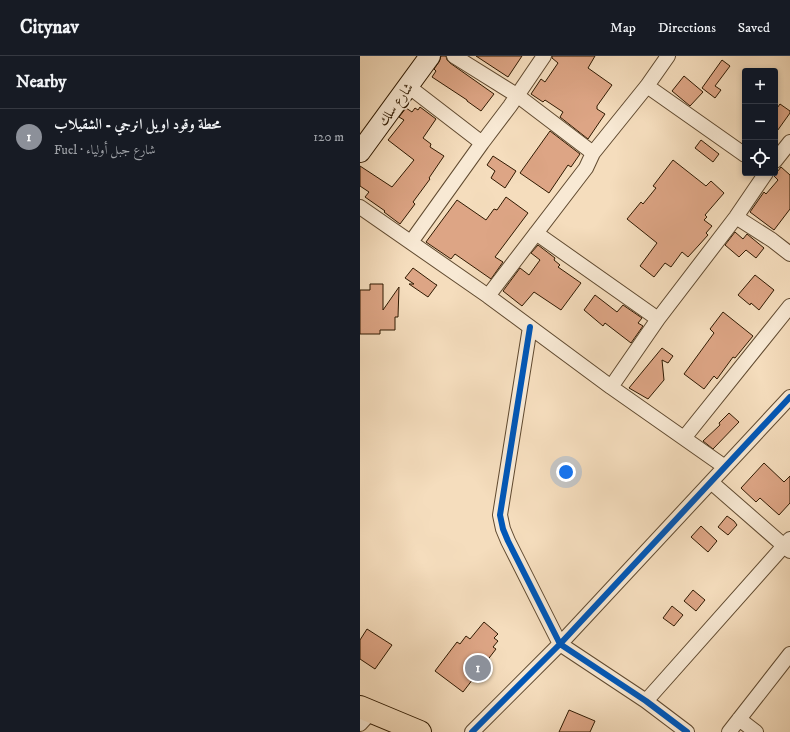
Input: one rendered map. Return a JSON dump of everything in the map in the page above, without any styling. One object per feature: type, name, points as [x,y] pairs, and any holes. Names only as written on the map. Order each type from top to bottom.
[{"type":"highway","points":[[364,714],[420,732]]},
{"type":"street","name":"شارع سلك","points":[[360,152],[430,56]]},
{"type":"street","points":[[454,56],[518,96],[593,153]]},
{"type":"street","points":[[411,242],[482,143],[518,96],[544,56]]},
{"type":"street","points":[[488,296],[586,168],[593,153],[647,86],[668,56]]},
{"type":"street","points":[[408,86],[482,143]]},
{"type":"street","points":[[647,86],[742,153]]},
{"type":"street","points":[[778,157],[790,142]]},
{"type":"street","points":[[610,387],[658,319],[736,217],[764,176]]},
{"type":"street","points":[[360,207],[488,296],[610,387],[725,467]]},
{"type":"street","points":[[736,217],[772,240],[790,254]]},
{"type":"street","points":[[536,233],[658,319]]},
{"type":"street","points":[[684,438],[790,306]]},
{"type":"street","points":[[530,327],[500,515],[503,529],[560,644],[646,701],[687,732]]},
{"type":"street","points":[[472,732],[560,644],[790,397]]},
{"type":"street","points":[[646,701],[788,545],[711,482]]},
{"type":"street","points":[[728,732],[788,661]]},
{"type":"street","points":[[739,719],[756,732]]},
{"type":"building","points":[[441,56],[446,56],[450,63],[494,94],[481,111],[432,77],[436,71],[434,69]]},
{"type":"building","points":[[476,56],[522,56],[508,77]]},
{"type":"building","points":[[552,56],[595,56],[588,68],[612,85],[597,106],[597,109],[605,114],[588,139],[560,117],[563,112],[545,100],[543,102],[531,94],[541,79],[545,82],[558,63],[552,58]]},
{"type":"building","points":[[722,60],[730,66],[715,86],[721,90],[715,98],[702,88]]},
{"type":"building","points":[[684,76],[703,92],[690,106],[672,91]]},
{"type":"building","points":[[780,104],[790,111],[790,113],[778,130],[778,107]]},
{"type":"building","points":[[420,107],[436,119],[423,138],[431,144],[430,147],[444,156],[429,178],[430,179],[413,202],[415,204],[400,224],[365,197],[369,192],[360,186],[360,166],[392,187],[414,160],[388,140],[404,120],[399,117],[406,108],[412,112],[415,108],[418,110]]},
{"type":"building","points":[[550,131],[580,154],[571,167],[568,165],[549,193],[520,173]]},
{"type":"building","points":[[701,140],[719,154],[713,162],[695,148]]},
{"type":"building","points":[[493,156],[516,171],[505,188],[491,178],[495,171],[487,165]]},
{"type":"building","points":[[673,160],[706,186],[711,181],[724,193],[705,215],[707,217],[704,220],[712,226],[706,233],[708,235],[688,257],[682,252],[671,267],[665,263],[654,277],[640,266],[657,243],[627,219],[641,202],[643,204],[656,188],[653,186]]},
{"type":"building","points":[[781,167],[790,175],[790,209],[774,230],[750,212],[764,192],[766,194],[778,180],[774,176],[778,176],[778,171]]},
{"type":"building","points":[[506,197],[528,213],[495,257],[503,262],[491,279],[455,254],[451,259],[426,242],[457,200],[486,220],[494,209],[497,210]]},
{"type":"building","points":[[735,232],[743,239],[747,234],[764,248],[756,258],[746,250],[739,257],[725,245]]},
{"type":"building","points":[[538,245],[555,258],[554,260],[560,265],[558,267],[581,283],[561,310],[534,292],[522,306],[503,291],[520,268],[529,275],[540,260],[531,253]]},
{"type":"building","points":[[413,268],[437,285],[428,297],[409,284],[414,284],[405,278]]},
{"type":"building","points":[[755,275],[774,290],[759,310],[738,295]]},
{"type":"building","points":[[370,284],[383,284],[383,310],[399,287],[398,317],[395,317],[395,330],[380,330],[380,334],[360,334],[360,290],[370,290]]},
{"type":"building","points":[[595,295],[617,312],[623,305],[642,318],[638,323],[643,326],[631,343],[605,323],[603,326],[584,310]]},
{"type":"building","points":[[723,312],[753,336],[735,358],[733,357],[717,379],[714,376],[704,389],[684,374],[714,333],[710,329]]},
{"type":"building","points":[[662,348],[673,356],[668,363],[662,360],[664,380],[648,399],[629,388]]},
{"type":"building","points":[[729,413],[739,422],[713,449],[703,441],[720,425],[719,423]]},
{"type":"building","points":[[764,463],[784,482],[790,476],[790,503],[779,515],[760,498],[756,502],[741,488]]},
{"type":"building","points":[[727,516],[737,525],[728,535],[718,527]]},
{"type":"building","points":[[701,526],[717,541],[708,552],[691,537]]},
{"type":"building","points":[[693,590],[705,600],[696,611],[684,601]]},
{"type":"building","points":[[672,606],[683,615],[674,626],[663,618]]},
{"type":"building","points":[[484,622],[498,634],[494,638],[498,641],[493,647],[496,649],[463,692],[435,671],[457,642],[460,644],[466,636],[470,639]]},
{"type":"building","points":[[367,629],[392,645],[375,669],[360,659],[360,640]]},
{"type":"building","points":[[569,710],[595,721],[590,732],[559,732]]},
{"type":"cycle path","points":[[530,327],[500,515],[503,529],[560,644],[646,701],[687,732]]},
{"type":"cycle path","points":[[472,732],[560,644],[790,397]]},
{"type":"place","name":"محطة وقود اويل انرجي - الشقيلاب","points":[[478,668]]}]
